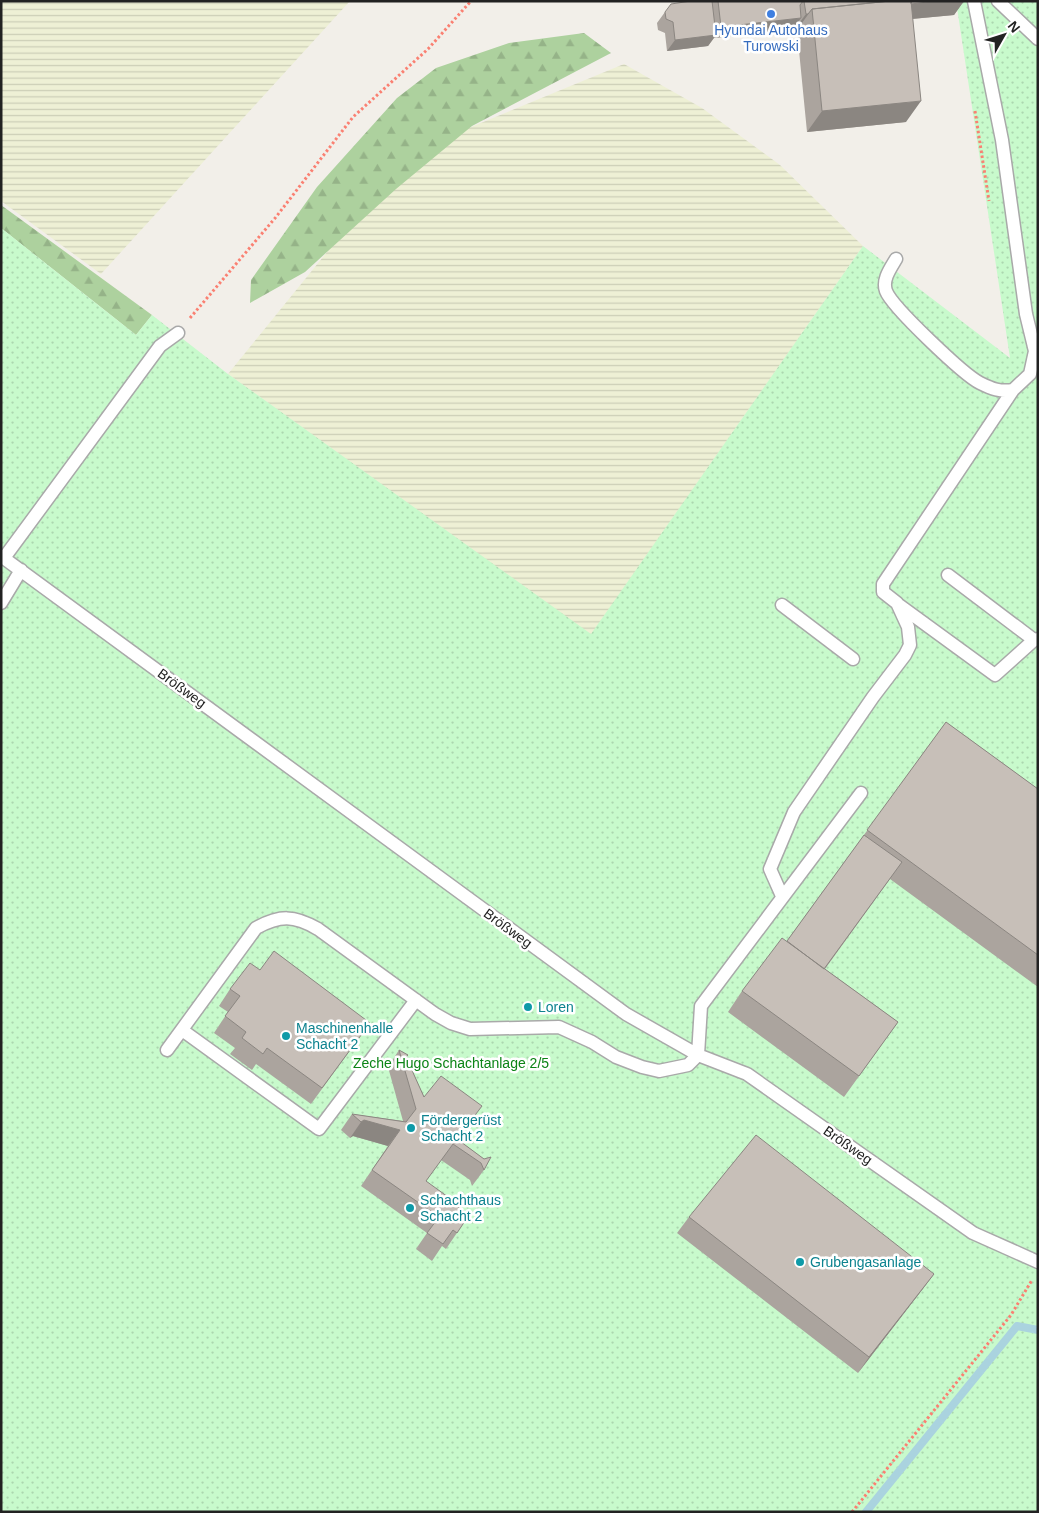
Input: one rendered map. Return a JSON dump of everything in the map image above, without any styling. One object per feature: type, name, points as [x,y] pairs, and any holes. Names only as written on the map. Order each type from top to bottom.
[{"type":"lane","points":[[948,575],[1036,640],[995,675],[883,592],[883,584],[1013,390],[1030,374],[1036,354],[1026,318],[1002,140],[974,1]]},
{"type":"lane","points":[[999,2],[1038,39]]},
{"type":"lane","points":[[896,259],[886,274],[885,290],[904,315],[978,382],[1000,392],[1013,390]]},
{"type":"lane","points":[[3,557],[160,346],[178,332]]},
{"type":"lane","name":"Brößweg","points":[[3,557],[626,1014],[698,1054],[748,1074],[973,1233],[1038,1262]]},
{"type":"lane","points":[[1,603],[21,570]]},
{"type":"lane","points":[[782,896],[770,869],[794,812],[872,697],[905,656],[910,645],[908,627],[896,603]]},
{"type":"lane","points":[[782,605],[852,659]]},
{"type":"lane","points":[[167,1050],[256,928],[271,920],[287,918],[303,920],[318,928],[416,1000],[451,1023],[470,1029],[559,1027],[592,1042],[616,1057],[659,1071],[688,1065],[698,1054],[700,1006],[862,792]]},
{"type":"lane","points":[[182,1030],[319,1129],[416,1000]]},
{"type":"path","points":[[178,332],[276,217],[353,117],[428,49],[470,1]]},
{"type":"path","points":[[852,1512],[1011,1315],[1033,1278]]},
{"type":"green space","points":[[1,1],[350,1],[101,274],[1,201]]},
{"type":"green space","name":"Zeche Hugo Schachtanlage 2/5","points":[[956,1],[1038,1],[1038,1512],[1,1512],[1,228],[136,335],[152,315],[228,374],[591,634],[863,246],[1010,358]]},
{"type":"green space","points":[[584,33],[611,53],[472,126],[396,189],[305,272],[250,303],[251,280],[317,187],[397,98],[436,68],[509,43]]},
{"type":"green space","points":[[624,64],[702,108],[780,165],[863,246],[591,635],[228,374],[336,241],[425,146]]},
{"type":"green space","points":[[1,205],[152,315],[136,335],[1,228]]},
{"type":"building","points":[[691,1],[712,1],[716,35],[675,40],[673,22],[666,19],[665,12],[671,4]]},
{"type":"building","name":"Hyundai Autohaus Turowski","points":[[718,1],[803,1],[800,5],[801,18],[721,27]]},
{"type":"building","points":[[804,1],[890,1],[812,9],[806,14]]},
{"type":"building","points":[[890,1],[911,1],[921,101],[822,111],[812,9]]},
{"type":"building","points":[[911,1],[936,1],[911,4]]},
{"type":"building","points":[[946,722],[1038,789],[1038,955],[867,830]]},
{"type":"building","points":[[864,835],[902,862],[824,969],[787,941]]},
{"type":"building","points":[[782,938],[898,1022],[859,1076],[742,991]]},
{"type":"building","name":"Maschinenhalle Schacht 2","points":[[274,951],[370,1023],[322,1088],[267,1048],[263,1054],[242,1038],[246,1032],[225,1016],[240,996],[230,989],[250,963],[260,970]]},
{"type":"building","points":[[399,1050],[408,1055],[406,1057],[424,1097],[441,1076],[482,1106],[457,1139],[484,1159],[491,1157],[484,1170],[481,1163],[453,1144],[426,1181],[455,1202],[454,1204],[469,1215],[457,1233],[453,1230],[443,1244],[427,1233],[439,1217],[372,1170],[400,1130],[364,1120],[361,1122],[352,1114],[406,1122],[416,1109]]},
{"type":"building","name":"Grubengasanlage","points":[[756,1135],[934,1274],[869,1357],[689,1217]]},
{"type":"waterway","points":[[866,1512],[1017,1326],[1038,1330]]},
{"type":"place","name":"Hyundai Autohaus Turowski","points":[[771,14]]},
{"type":"place","name":"Loren","points":[[528,1007]]},
{"type":"place","name":"Maschinenhalle Schacht 2","points":[[286,1036]]},
{"type":"place","name":"Fördergerüst Schacht 2","points":[[411,1128]]},
{"type":"place","name":"Schachthaus Schacht 2","points":[[410,1208]]},
{"type":"place","name":"Grubengasanlage","points":[[800,1262]]}]
